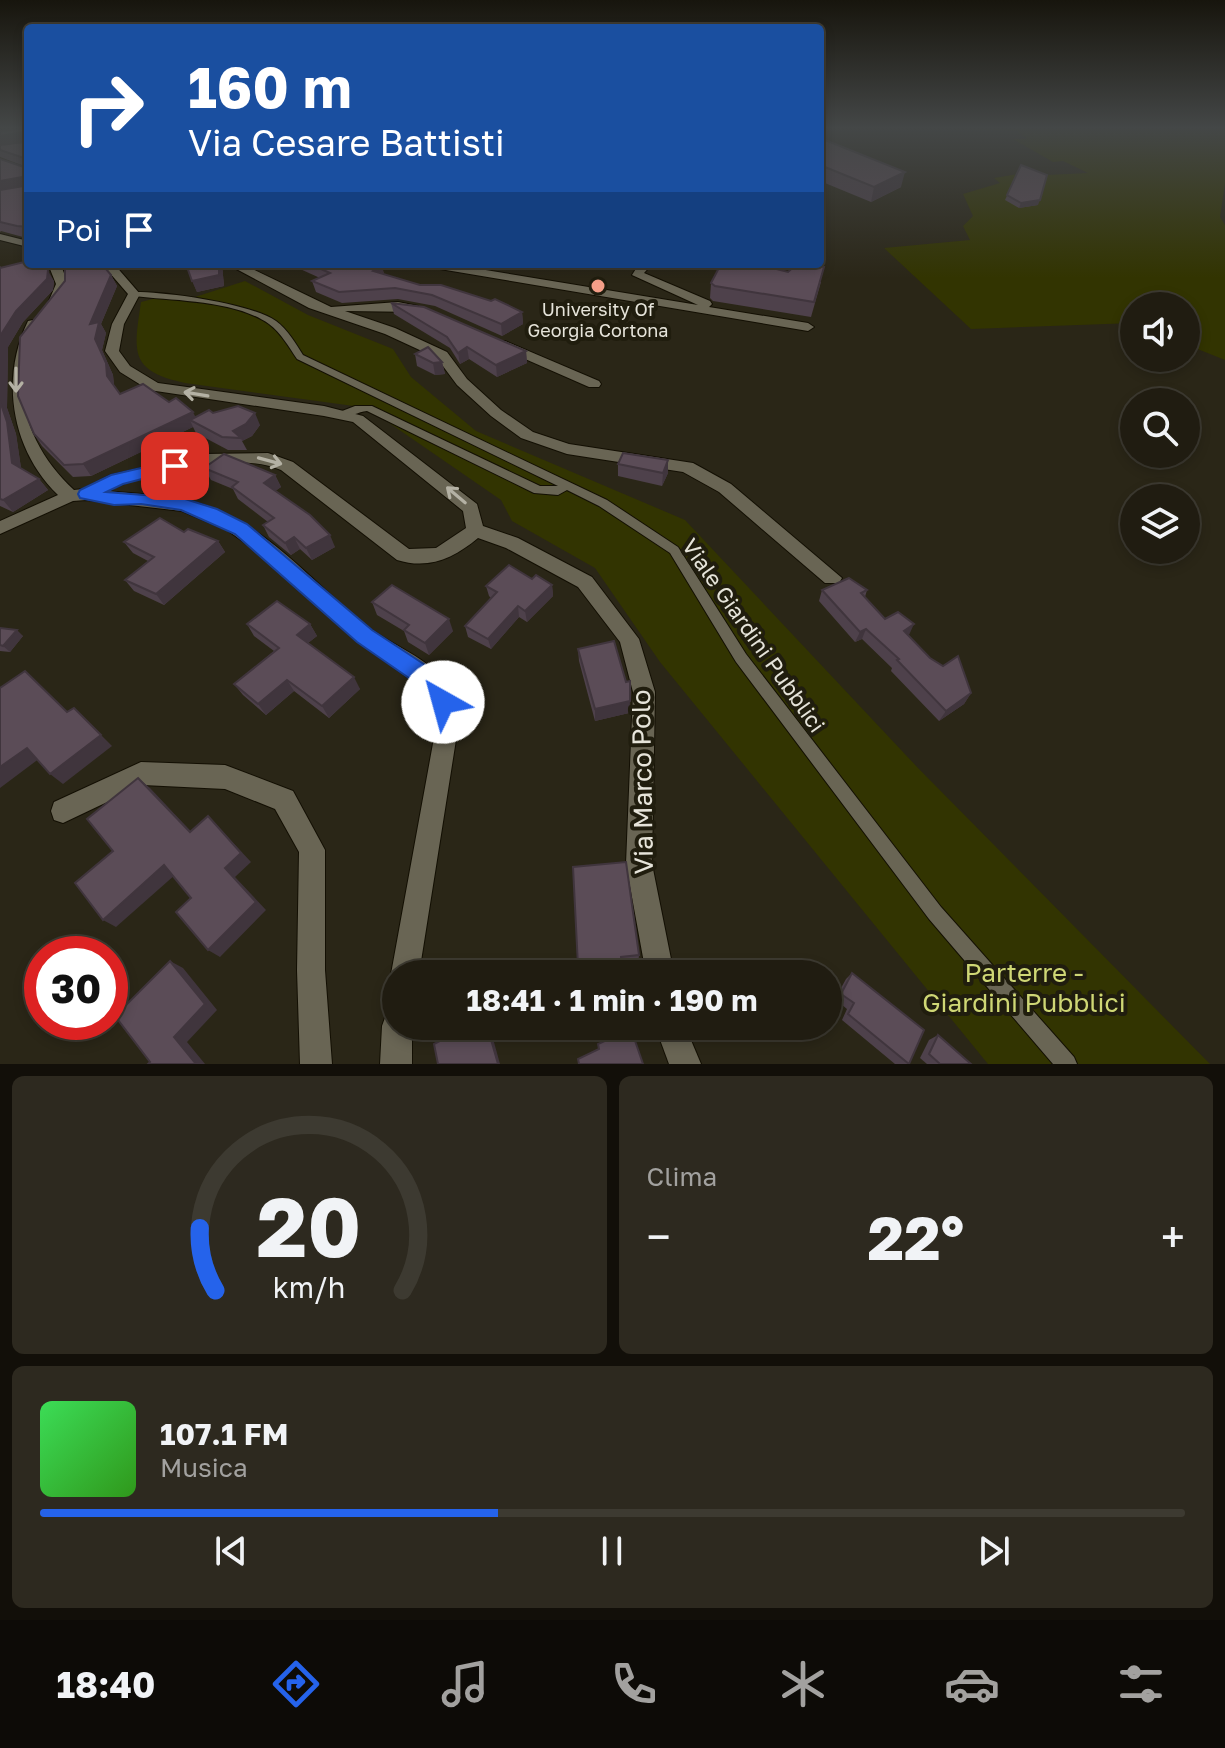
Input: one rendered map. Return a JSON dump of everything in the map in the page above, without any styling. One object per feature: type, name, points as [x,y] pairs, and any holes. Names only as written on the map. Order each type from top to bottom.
[{"type":"street","points":[[3,241],[24,238]]},
{"type":"street","points":[[3,241],[24,244]]},
{"type":"street","points":[[3,241],[24,250]]},
{"type":"street","points":[[56,268],[63,280],[62,292],[18,347],[17,408],[37,460],[78,495],[141,498],[182,504],[241,529],[364,636],[434,683],[443,702],[447,727],[407,960]]},
{"type":"street","points":[[0,528],[117,479],[203,459],[268,458],[287,466],[404,555],[427,559],[449,552],[475,530],[471,508],[358,419],[154,387],[125,369],[112,351],[118,324],[134,294],[111,268]]},
{"type":"street","points":[[241,268],[325,309],[390,331],[442,355],[462,382],[496,413],[527,435],[567,449],[687,467],[725,488],[832,578]]},
{"type":"street","points":[[452,268],[808,327]]},
{"type":"street","points":[[640,268],[638,275],[724,313]]},
{"type":"street","name":"Viale Giardini Pubblici","points":[[134,294],[221,306],[270,321],[281,330],[300,357],[603,503],[674,550],[741,658],[935,913],[1067,1064]]},
{"type":"street","points":[[325,309],[398,306],[430,312]]},
{"type":"street","points":[[498,342],[594,384]]},
{"type":"street","points":[[341,415],[368,408],[538,490],[558,491],[566,486]]},
{"type":"street","name":"Via Marco Polo","points":[[475,530],[512,543],[585,582],[629,639],[644,692],[639,864],[657,960]]},
{"type":"street","points":[[63,811],[141,773],[225,777],[284,800],[312,850],[311,970],[316,1064]]},
{"type":"street","points":[[396,1064],[397,1040]]},
{"type":"street","points":[[676,1040],[685,1064]]},
{"type":"green space","points":[[995,179],[1225,179],[1220,217],[1225,225],[1225,360],[1200,350],[1200,292],[1120,292],[1120,324],[971,329],[884,248],[970,240],[963,226],[973,216],[963,194],[1000,183]]},
{"type":"green space","name":"Parterre - Giardini Pubblici","points":[[245,281],[308,315],[393,349],[411,377],[476,431],[685,520],[918,768],[1210,1064],[988,1064],[660,662],[595,568],[512,521],[501,500],[382,418],[354,406],[185,383],[166,378],[144,365],[137,346],[141,302],[172,294],[195,297]]},
{"type":"building","points":[[854,179],[891,179],[874,187]]},
{"type":"building","points":[[1015,179],[1046,179],[1040,200],[1021,203],[1007,195]]},
{"type":"building","points":[[24,184],[24,227],[0,222],[0,190]]},
{"type":"building","points":[[24,262],[24,268],[47,268],[47,279],[16,311],[0,336],[0,268]]},
{"type":"building","points":[[65,268],[105,268],[111,275],[90,324],[99,322],[95,339],[106,363],[107,376],[120,394],[143,384],[169,402],[176,398],[193,412],[83,464],[64,465],[34,434],[18,396],[20,337],[65,281]]},
{"type":"building","points":[[187,268],[219,268],[219,275],[192,281]]},
{"type":"building","points":[[319,268],[378,268],[373,271],[420,285],[441,285],[491,301],[495,299],[522,312],[501,324],[432,295],[395,288],[339,292],[312,281],[330,273]]},
{"type":"building","points":[[719,268],[772,268],[788,272],[792,268],[824,268],[814,302],[711,283]]},
{"type":"building","points":[[391,303],[424,307],[526,351],[496,365],[467,347],[458,353],[447,337]]},
{"type":"building","points":[[428,347],[442,362],[433,363],[415,354]]},
{"type":"building","points":[[0,401],[7,422],[12,463],[39,479],[3,500],[0,499]]},
{"type":"building","points":[[238,406],[255,413],[246,424],[233,431],[241,438],[222,437],[190,420],[209,410],[213,413]]},
{"type":"building","points":[[623,453],[668,460],[663,473],[618,464]]},
{"type":"building","points":[[224,454],[275,475],[264,483],[310,515],[330,535],[306,548],[294,537],[285,543],[263,525],[274,518],[232,487],[238,482],[204,468]]},
{"type":"building","points":[[160,518],[184,532],[188,529],[218,541],[156,594],[125,580],[154,557],[124,542]]},
{"type":"building","points":[[509,565],[532,579],[536,575],[552,585],[525,611],[518,606],[488,639],[465,626],[497,592],[486,586]]},
{"type":"building","points":[[849,578],[867,590],[861,593],[885,619],[898,612],[914,624],[904,631],[930,658],[943,666],[958,656],[971,693],[946,711],[899,659],[866,629],[860,632],[822,590]]},
{"type":"building","points":[[392,585],[449,619],[425,643],[404,630],[409,625],[372,602]]},
{"type":"building","points":[[277,601],[310,624],[297,635],[354,677],[322,706],[287,680],[258,704],[234,684],[279,648],[247,624]]},
{"type":"building","points":[[0,628],[17,630],[3,646],[0,645]]},
{"type":"building","points":[[614,641],[626,682],[630,681],[630,701],[595,709],[578,649]]},
{"type":"building","points":[[25,671],[67,712],[74,708],[101,735],[50,774],[27,748],[0,767],[0,688]]},
{"type":"building","points":[[138,778],[190,832],[208,816],[241,853],[225,868],[256,902],[208,950],[176,912],[191,898],[164,865],[103,920],[75,883],[113,851],[87,819]]},
{"type":"building","points":[[626,862],[639,955],[621,957],[621,960],[578,960],[573,867]]},
{"type":"building","points":[[170,961],[205,1004],[174,1037],[196,1064],[148,1064],[150,1062],[128,1033],[128,1003]]},
{"type":"building","points":[[852,973],[924,1030],[909,1064],[848,1014],[854,1003],[842,992]]},
{"type":"building","points":[[938,1035],[971,1064],[940,1064],[929,1054]]},
{"type":"building","points":[[442,1040],[491,1040],[498,1064],[438,1064],[434,1044]]},
{"type":"building","points":[[607,1040],[635,1040],[643,1064],[579,1064],[578,1059],[599,1049],[598,1044]]},
{"type":"place","name":"University Of Georgia Cortona","points":[[598,286]]},
{"type":"route","points":[[175,466],[117,479],[86,494],[182,504],[241,529],[364,636],[434,683],[443,702]]}]
